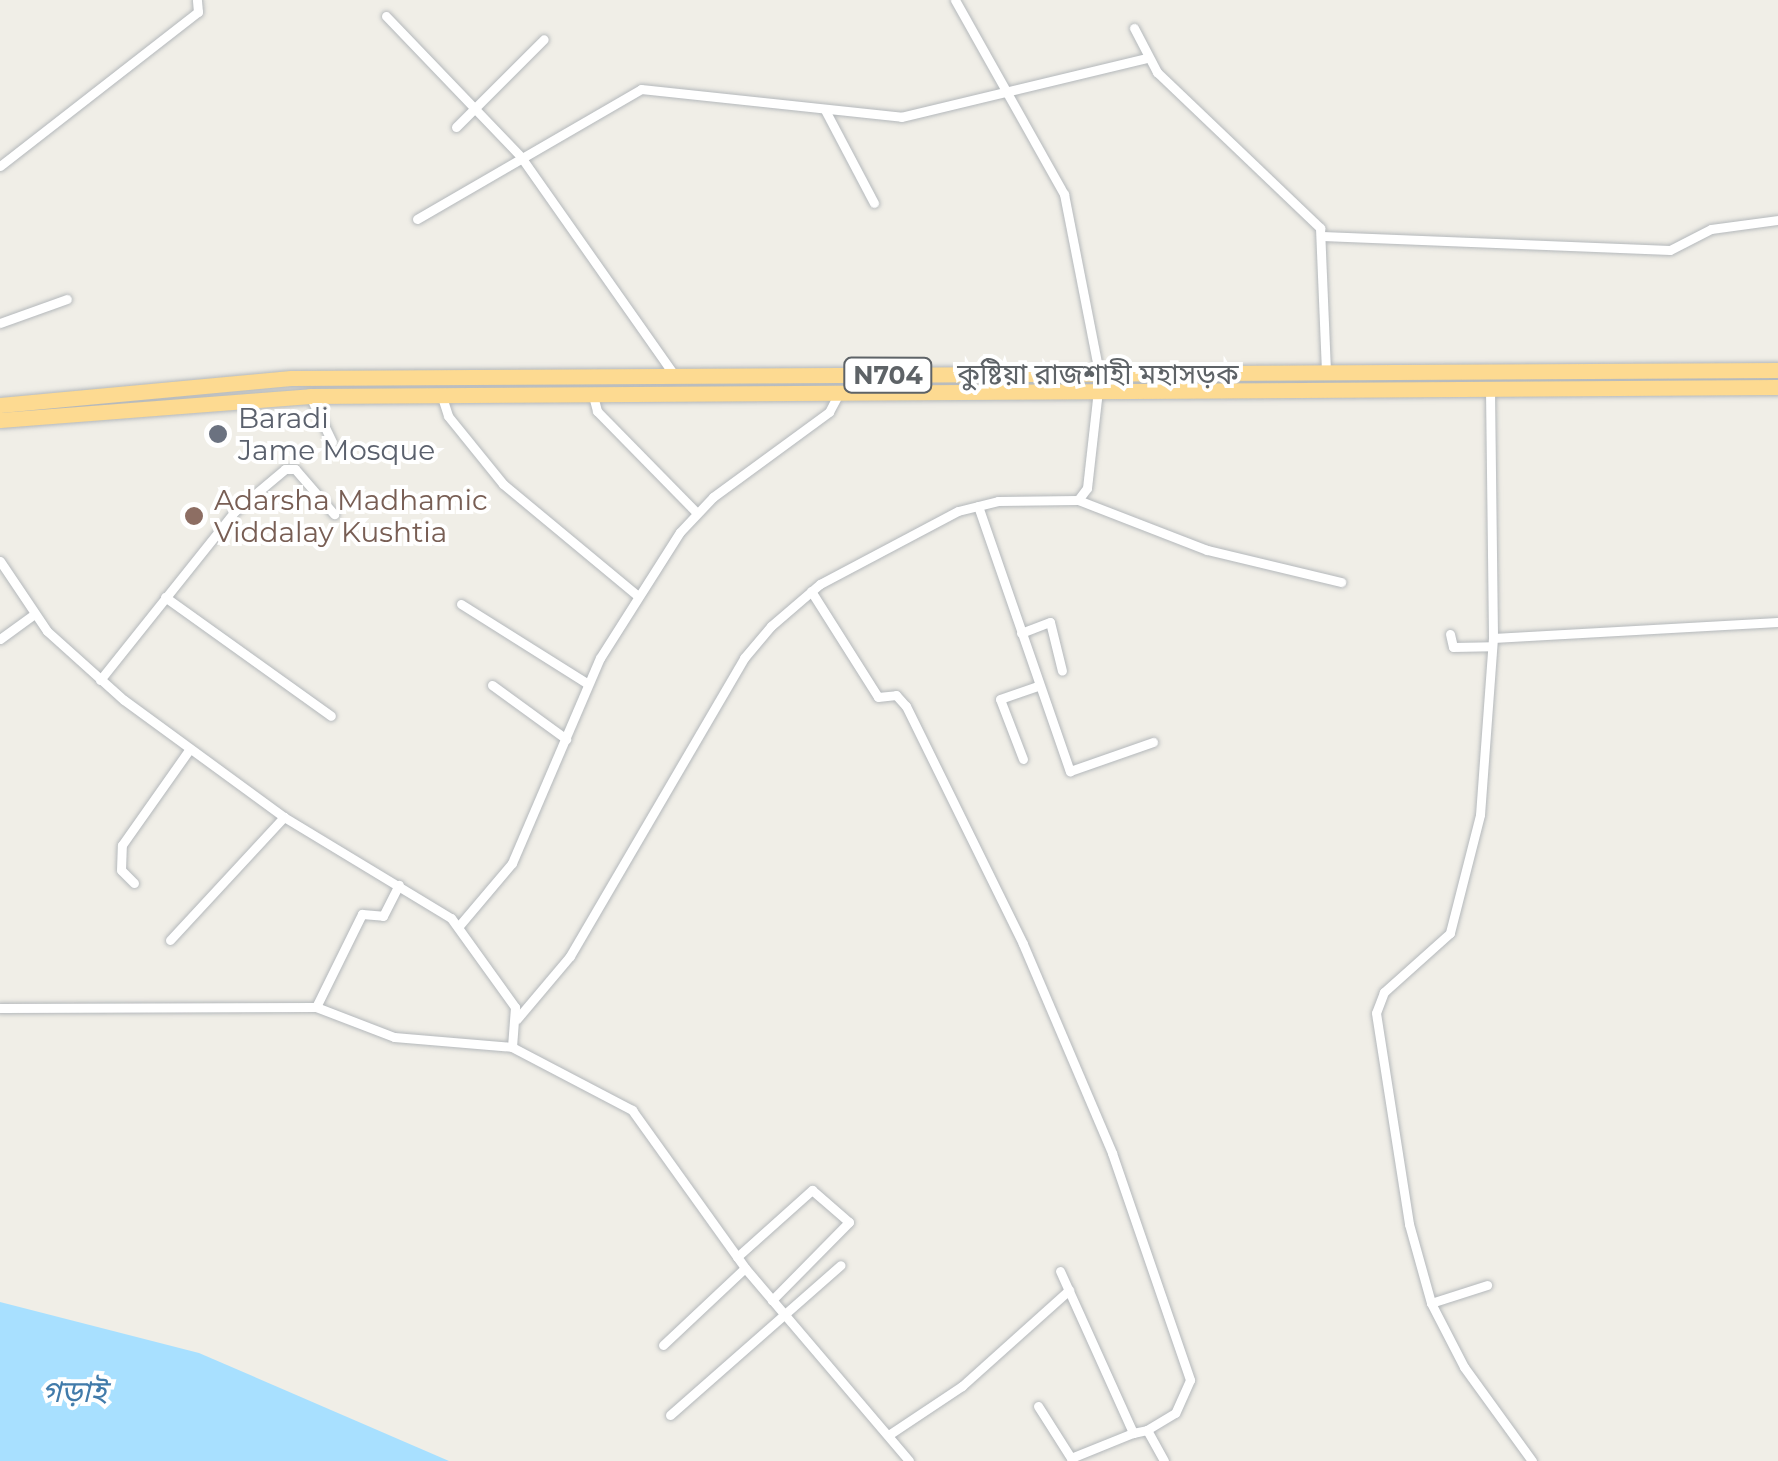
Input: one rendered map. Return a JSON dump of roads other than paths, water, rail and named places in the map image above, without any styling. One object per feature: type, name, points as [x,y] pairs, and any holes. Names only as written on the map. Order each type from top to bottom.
[{"type":"highway","name":"কুষ্টিয়া রাজশাহী মহাসড়ক","points":[[0,420],[310,396],[592,391],[674,375],[1490,390],[1550,380],[1778,370]]},
{"type":"highway","name":"কুষ্টিয়া রাজশাহী মহাসড়ক","points":[[1137,381],[1326,374],[1778,386]]},
{"type":"highway","name":"কুষ্টিয়া রাজশাহী মহাসড়ক","points":[[0,405],[292,378],[633,383],[840,393],[1098,381]]},
{"type":"highway","points":[[290,397],[292,378]]},
{"type":"street","points":[[0,166],[198,12],[197,0]]},
{"type":"street","points":[[955,0],[1010,94],[1074,223],[1098,381],[1087,488],[1078,500]]},
{"type":"street","points":[[386,16],[478,106],[522,157],[674,375]]},
{"type":"street","points":[[1134,28],[1147,58],[1322,236],[1326,374]]},
{"type":"street","points":[[456,127],[544,39]]},
{"type":"street","points":[[416,220],[641,89],[902,117],[1147,58]]},
{"type":"street","points":[[825,110],[874,203]]},
{"type":"street","points":[[1322,236],[1670,250],[1711,229],[1778,220]]},
{"type":"street","points":[[0,323],[67,299]]},
{"type":"street","points":[[1490,390],[1492,642],[1480,815],[1465,892],[1450,933],[1384,992],[1376,1014],[1409,1224],[1432,1302],[1464,1367],[1532,1461]]},
{"type":"street","points":[[592,391],[596,411],[696,512]]},
{"type":"street","points":[[458,927],[512,863],[588,684],[638,596],[696,512],[814,424],[840,393]]},
{"type":"street","points":[[440,394],[448,416],[503,484],[638,596]]},
{"type":"street","points":[[310,396],[332,442]]},
{"type":"street","points":[[100,680],[235,511],[285,469],[295,469],[334,514]]},
{"type":"street","points":[[512,1047],[517,1019],[570,956],[744,658],[811,591],[978,506],[1078,500],[1207,550],[1342,582]]},
{"type":"street","points":[[978,506],[1037,686],[1070,771],[1153,742]]},
{"type":"street","points":[[0,561],[33,616],[100,680],[189,750],[284,816],[433,901],[458,927],[517,1019]]},
{"type":"street","points":[[811,591],[878,697],[896,695],[906,706],[1024,944],[1112,1153],[1190,1380],[1175,1412],[1148,1430],[1071,1458],[1038,1406]]},
{"type":"street","points":[[165,597],[331,716]]},
{"type":"street","points":[[461,604],[588,684]]},
{"type":"street","points":[[0,638],[33,616]]},
{"type":"street","points":[[1450,634],[1453,647],[1778,622]]},
{"type":"street","points":[[1021,632],[1052,623],[1062,670]]},
{"type":"street","points":[[492,685],[566,739]]},
{"type":"street","points":[[1023,759],[1000,699],[1037,686]]},
{"type":"street","points":[[134,883],[121,870],[122,845],[189,750]]},
{"type":"street","points":[[170,940],[284,816]]},
{"type":"street","points":[[316,1006],[362,914],[382,916],[399,885]]},
{"type":"street","points":[[0,1008],[316,1006],[412,1040],[512,1047],[632,1110],[744,1268],[890,1434],[909,1461]]},
{"type":"street","points":[[737,1257],[812,1190],[849,1222],[772,1300]]},
{"type":"street","points":[[670,1415],[775,1316],[787,1315],[841,1265]]},
{"type":"street","points":[[663,1344],[744,1268]]},
{"type":"street","points":[[1060,1271],[1132,1433]]},
{"type":"street","points":[[1432,1302],[1487,1285]]},
{"type":"street","points":[[890,1434],[962,1386],[1069,1290]]},
{"type":"street","points":[[1148,1430],[1164,1461]]},
{"type":"water","name":"গড়াই","points":[[0,1302],[199,1353],[449,1461],[0,1461]]},
{"type":"place","name":"Baradi Jame Mosque","points":[[218,434]]},
{"type":"place","name":"Adarsha Madhamic Viddalay Kushtia","points":[[194,516]]}]
